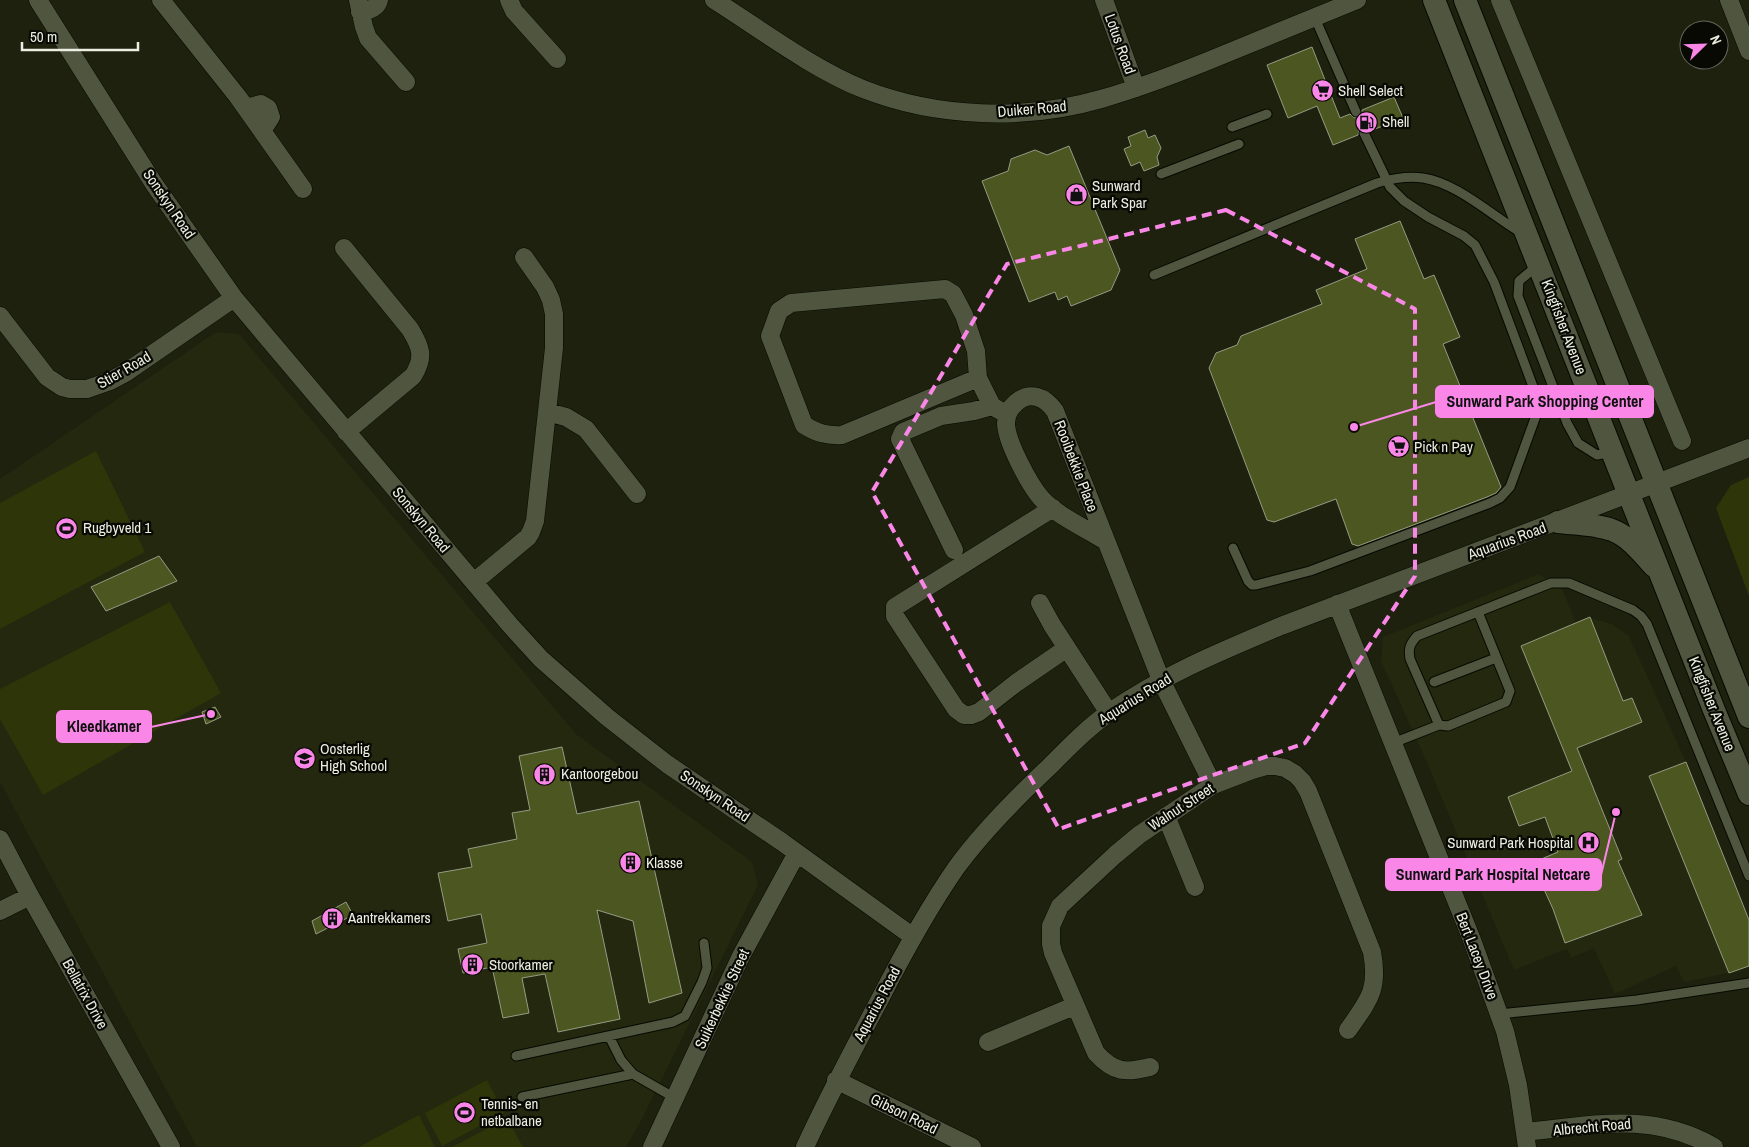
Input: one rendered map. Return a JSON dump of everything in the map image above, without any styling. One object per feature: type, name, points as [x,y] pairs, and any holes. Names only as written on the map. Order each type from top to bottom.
[{"type":"street","name":"Sonskyn Road","points":[[38,0],[154,184],[234,298],[541,659],[607,717],[667,764],[798,853],[912,936]]},
{"type":"street","points":[[160,0],[246,108],[261,104],[268,108],[271,117],[262,131],[303,189]]},
{"type":"street","points":[[379,0],[374,8],[359,6],[364,28],[368,38],[406,82]]},
{"type":"street","points":[[509,0],[514,11],[557,59]]},
{"type":"street","name":"Duiker Road","points":[[714,0],[814,64],[863,89],[902,101],[970,112],[1011,113],[1054,110],[1100,100],[1170,76],[1357,0]]},
{"type":"street","name":"Lotus Road","points":[[1104,0],[1136,88]]},
{"type":"street","name":"Kingfisher Avenue","points":[[1434,0],[1749,794]]},
{"type":"street","name":"Kingfisher Avenue","points":[[1465,0],[1749,716]]},
{"type":"street","points":[[1500,0],[1682,441]]},
{"type":"street","points":[[1729,0],[1749,51]]},
{"type":"street","points":[[344,248],[410,328],[421,353],[419,366],[413,376],[346,432]]},
{"type":"street","points":[[474,582],[528,537],[535,521],[554,348],[554,314],[551,300],[545,287],[524,257]]},
{"type":"street","points":[[978,378],[842,435],[831,436],[816,432],[804,425],[770,336],[779,311],[791,303],[945,289],[953,294],[964,315],[976,350],[978,378],[999,410]]},
{"type":"street","name":"Stier Road","points":[[0,316],[53,382],[70,389],[87,389],[110,381],[125,373],[234,298]]},
{"type":"street","name":"Rooibekkie Place","points":[[1104,540],[1047,504],[1036,491],[1015,452],[999,410],[1010,408],[1028,397],[1038,397],[1050,404],[1058,419],[1104,540],[1161,680],[1213,785]]},
{"type":"street","points":[[954,550],[900,439],[901,435],[903,432],[941,416],[974,411],[999,410]]},
{"type":"street","points":[[547,412],[566,417],[586,429],[638,494]]},
{"type":"street","name":"Aquarius Road","points":[[805,1147],[836,1080],[912,936],[957,868],[1003,812],[1089,728],[1109,713],[1161,680],[1214,655],[1337,604],[1558,522],[1656,482],[1749,448]]},
{"type":"street","points":[[1053,508],[895,607],[894,611],[895,616],[956,709],[964,715],[979,712],[1016,683],[1067,648]]},
{"type":"street","points":[[1558,522],[1597,526],[1614,530],[1639,549],[1662,576]]},
{"type":"street","points":[[1040,603],[1109,713]]},
{"type":"street","name":"Bert Lacey Drive","points":[[1337,604],[1472,940],[1499,1014],[1518,1085],[1527,1140]]},
{"type":"street","name":"Walnut Street","points":[[1150,1068],[1130,1072],[1118,1070],[1103,1061],[1096,1053],[1074,1006],[1053,953],[1050,935],[1054,916],[1060,906],[1115,855],[1166,816],[1213,785],[1259,768],[1275,766],[1285,768],[1296,774],[1302,781],[1308,791],[1367,937],[1375,979],[1372,992],[1364,1008],[1348,1030]]},
{"type":"street","points":[[1166,816],[1196,888]]},
{"type":"street","name":"Bellatrix Drive","points":[[0,839],[171,1147]]},
{"type":"street","name":"Suikerbekkie Street","points":[[652,1147],[742,956],[798,853]]},
{"type":"street","points":[[0,911],[30,896]]},
{"type":"street","points":[[988,1042],[1074,1006]]},
{"type":"street","name":"Gibson Road","points":[[836,1080],[972,1147]]},
{"type":"street","name":"Albrecht Road","points":[[1527,1140],[1614,1123],[1639,1123],[1680,1132],[1701,1139],[1714,1147]]},
{"type":"lane","points":[[1315,18],[1356,112]]},
{"type":"lane","points":[[1232,126],[1267,114]]},
{"type":"lane","points":[[1233,548],[1248,581],[1252,585],[1256,585],[1310,572],[1490,503],[1500,498],[1510,487],[1537,413],[1538,400],[1494,282],[1475,245],[1452,229],[1415,210],[1404,201],[1387,180],[1364,133]]},
{"type":"lane","points":[[1161,174],[1239,144]]},
{"type":"lane","points":[[1154,275],[1377,183],[1410,177],[1432,180],[1461,193],[1527,236]]},
{"type":"lane","points":[[1539,264],[1519,281],[1518,296],[1567,423],[1578,443],[1597,455],[1612,452]]},
{"type":"lane","points":[[1439,725],[1410,659],[1408,649],[1417,636],[1551,583],[1569,583],[1633,610],[1647,624],[1749,876]]},
{"type":"lane","points":[[1393,743],[1439,725],[1448,726],[1506,702],[1510,691],[1478,612]]},
{"type":"lane","points":[[1434,682],[1496,658]]},
{"type":"lane","points":[[516,1056],[674,1022],[685,1016],[707,968],[704,943]]},
{"type":"lane","points":[[1499,1014],[1637,1000],[1749,983]]},
{"type":"lane","points":[[609,1036],[621,1060],[633,1074],[675,1098]]},
{"type":"lane","points":[[522,1097],[633,1074]]},
{"type":"highlighted area","points":[[1226,210],[1415,309],[1415,576],[1305,743],[1059,829],[872,492],[1007,264]]},
{"type":"shaded area","name":"Oosterlig High School","points":[[216,332],[239,334],[576,734],[752,862],[758,885],[642,1119],[626,1147],[197,1147],[0,782],[0,479]]},
{"type":"shaded area","name":"Rugbyveld 1","points":[[96,451],[145,552],[0,629],[0,503]]},
{"type":"shaded area","points":[[1749,477],[1749,596],[1716,508],[1731,485]]},
{"type":"shaded area","name":"Sunward Park Hospital","points":[[1539,574],[1562,589],[1576,622],[1587,617],[1612,624],[1629,636],[1686,762],[1749,920],[1749,966],[1729,973],[1684,982],[1676,966],[1615,994],[1594,948],[1571,958],[1567,949],[1514,970],[1428,765],[1381,661],[1383,637]]},
{"type":"shaded area","points":[[170,602],[221,693],[43,795],[0,719],[0,689]]},
{"type":"shaded area","name":"Tennis- en netbalbane","points":[[487,1080],[504,1113],[442,1146],[425,1113]]},
{"type":"shaded area","points":[[419,1115],[435,1147],[359,1147]]},
{"type":"shaded area","name":"Tennis- en netbalbane","points":[[507,1118],[523,1147],[452,1147]]},
{"type":"building","points":[[1312,47],[1340,118],[1350,114],[1358,118],[1362,110],[1394,97],[1403,118],[1370,131],[1362,127],[1358,135],[1333,145],[1317,106],[1288,118],[1267,65]]},
{"type":"building","points":[[1145,130],[1148,138],[1155,135],[1161,148],[1157,157],[1159,165],[1144,171],[1140,162],[1131,166],[1124,149],[1131,146],[1128,137]]},
{"type":"building","points":[[1069,146],[1120,270],[1111,290],[1071,306],[1067,296],[1058,300],[1055,292],[1029,302],[982,181],[1008,171],[1011,159],[1035,150],[1047,155]]},
{"type":"building","points":[[1400,221],[1424,279],[1434,275],[1460,337],[1443,344],[1501,487],[1496,493],[1487,497],[1358,546],[1352,544],[1336,499],[1274,522],[1267,520],[1209,368],[1216,353],[1237,345],[1241,336],[1322,304],[1316,290],[1367,269],[1355,239]]},
{"type":"building","points":[[159,556],[177,581],[106,611],[91,587]]},
{"type":"building","points":[[1590,617],[1623,701],[1632,698],[1642,722],[1577,748],[1622,859],[1618,861],[1642,915],[1565,943],[1553,909],[1532,863],[1558,852],[1545,817],[1519,826],[1508,797],[1572,771],[1521,646]]},
{"type":"building","points":[[215,707],[221,717],[206,724],[202,712]]},
{"type":"building","points":[[562,747],[577,814],[639,801],[682,993],[649,1003],[633,921],[597,910],[620,1019],[558,1032],[545,974],[522,978],[529,1013],[503,1018],[492,967],[463,973],[458,949],[487,943],[481,914],[448,921],[438,873],[472,867],[468,849],[517,839],[512,813],[530,810],[519,756]]},
{"type":"building","points":[[1686,762],[1749,920],[1749,966],[1729,973],[1649,776]]},
{"type":"building","name":"Aantrekkamers","points":[[346,902],[353,915],[316,934],[312,921]]},
{"type":"place","name":"Shell Select","points":[[1322,91]]},
{"type":"place","name":"Shell","points":[[1366,122]]},
{"type":"place","name":"Sunward Park Spar","points":[[1076,195]]},
{"type":"place","name":"Sunward Park Shopping Center","points":[[1354,427]]},
{"type":"place","name":"Pick n Pay","points":[[1398,447]]},
{"type":"place","name":"Rugbyveld 1","points":[[67,528]]},
{"type":"place","name":"Kleedkamer","points":[[211,714]]},
{"type":"place","name":"Oosterlig High School","points":[[304,758]]},
{"type":"place","name":"Kantoorgebou","points":[[545,774]]},
{"type":"place","name":"Sunward Park Hospital Netcare","points":[[1616,812]]},
{"type":"place","name":"Sunward Park Hospital","points":[[1589,843]]},
{"type":"place","name":"Klasse","points":[[630,863]]},
{"type":"place","name":"Aantrekkamers","points":[[332,918]]},
{"type":"place","name":"Stoorkamer","points":[[473,965]]},
{"type":"place","name":"Tennis- en netbalbane","points":[[465,1113]]}]
